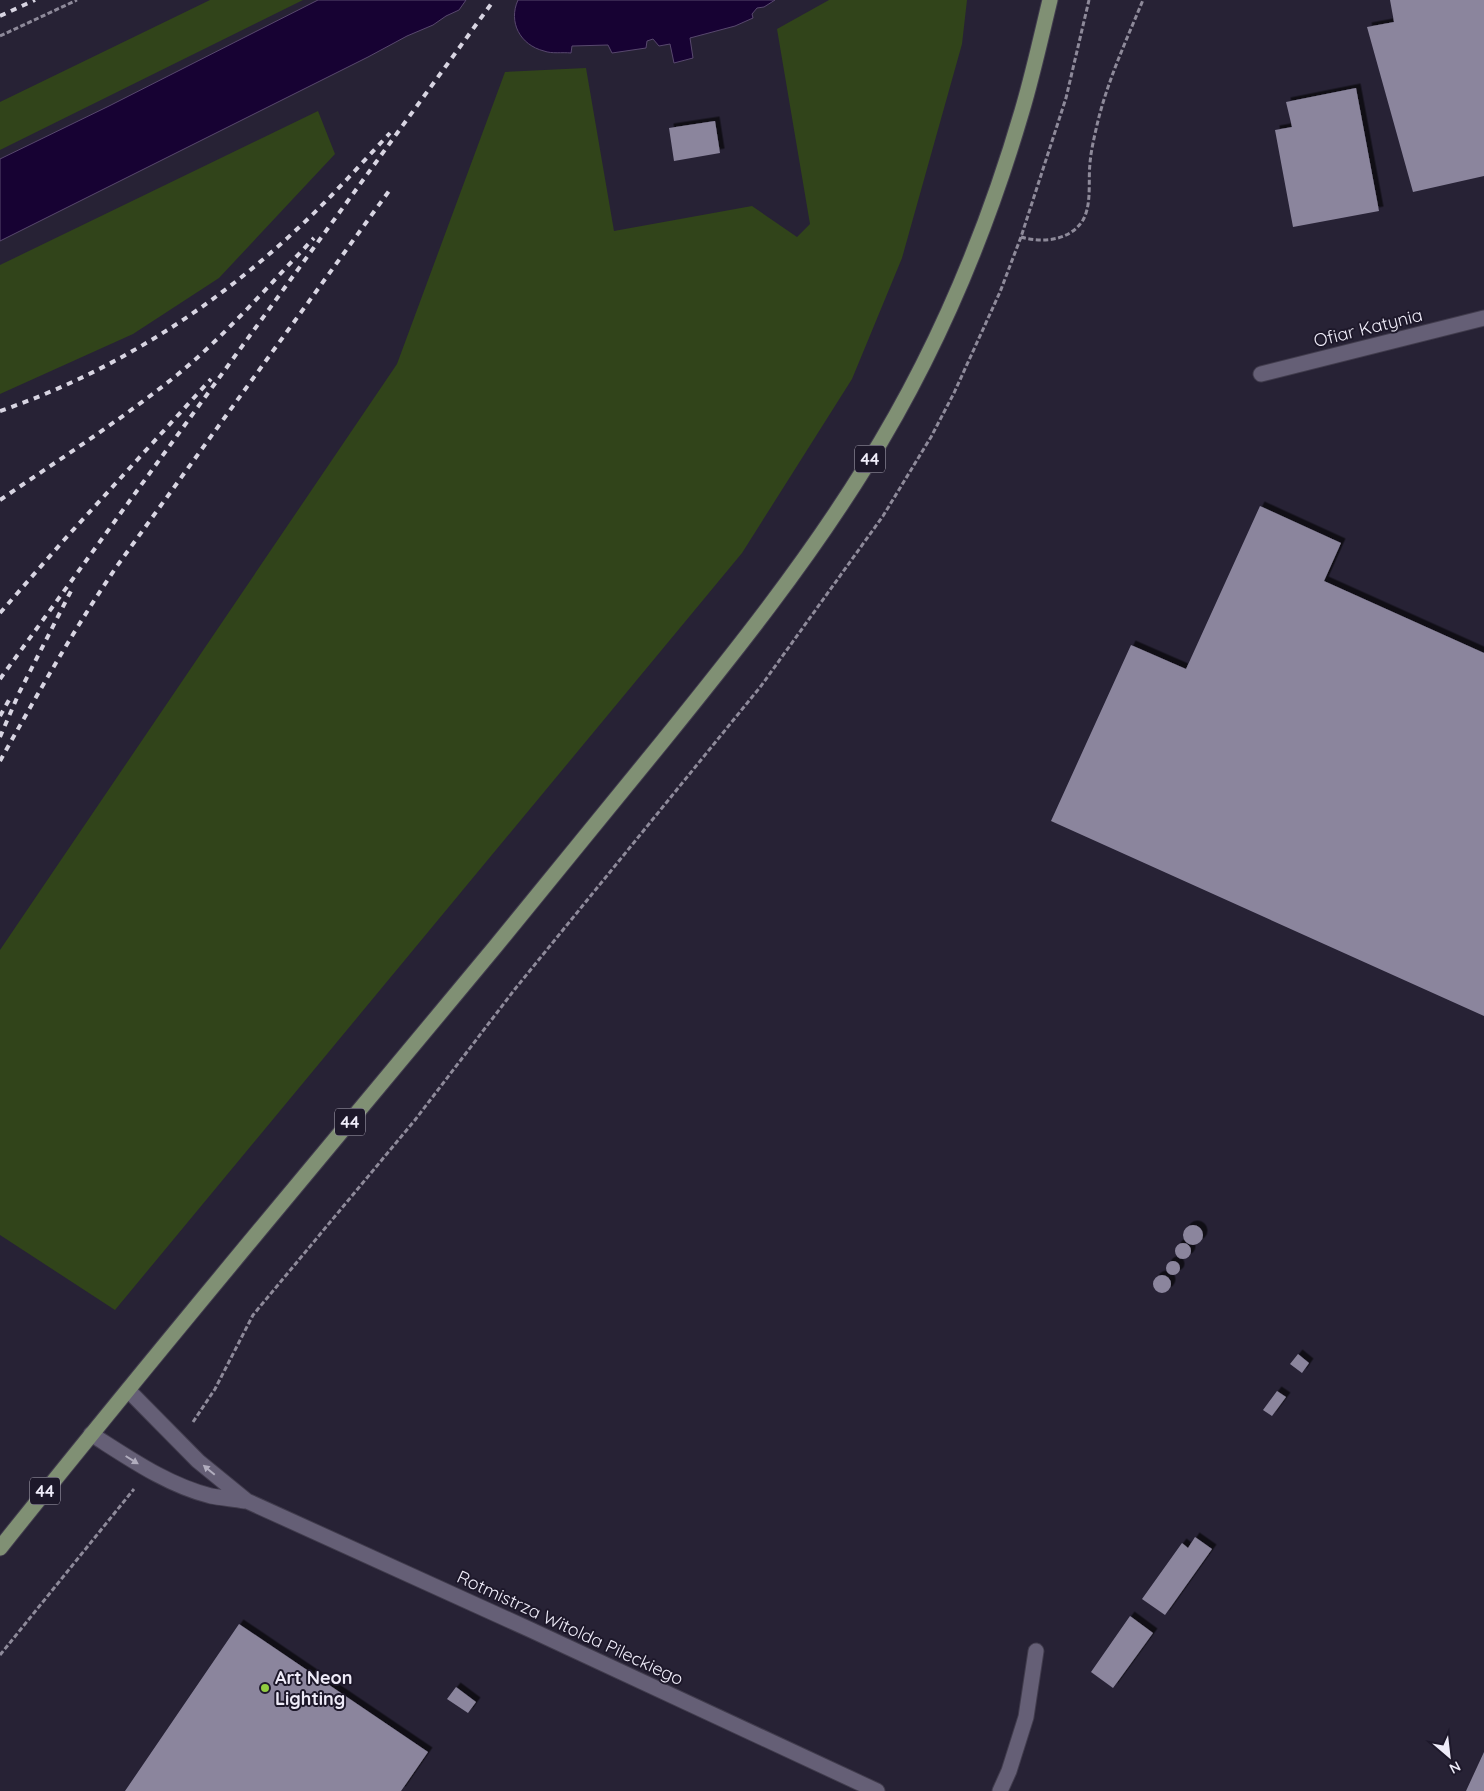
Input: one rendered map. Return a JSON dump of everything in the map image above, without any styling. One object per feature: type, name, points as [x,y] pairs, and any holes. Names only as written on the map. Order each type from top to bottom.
[{"type":"main road","name":"44","points":[[0,1548],[91,1434],[566,861],[719,673],[817,542],[868,464],[904,399],[938,332],[973,253],[1000,181],[1022,111],[1050,0]]},
{"type":"street","name":"Ofiar Katynia","points":[[1262,374],[1484,318]]},
{"type":"street","name":"Rotmistrza Witolda Pileckiego","points":[[128,1390],[198,1461],[247,1501],[531,1630],[877,1791]]},
{"type":"street","name":"Rotmistrza Witolda Pileckiego","points":[[91,1434],[150,1471],[178,1484],[211,1496],[247,1501]]},
{"type":"street","points":[[1000,1791],[1009,1772],[1026,1717],[1036,1651]]},
{"type":"path","points":[[0,36],[77,0]]},
{"type":"path","points":[[1022,237],[1035,241],[1047,241],[1072,230],[1083,220],[1088,208],[1090,162],[1100,116],[1118,58],[1143,0]]},
{"type":"path","points":[[0,1655],[139,1483]]},
{"type":"green space","points":[[210,0],[303,0],[0,150],[0,102]]},
{"type":"green space","points":[[829,0],[967,0],[962,44],[902,258],[852,379],[742,553],[115,1310],[0,1235],[0,950],[397,364],[505,72],[586,68],[614,231],[752,206],[797,237],[810,224],[777,29]]},
{"type":"green space","points":[[318,111],[335,154],[219,278],[133,334],[0,394],[0,265]]},
{"type":"shaded area","points":[[318,0],[466,0],[459,10],[433,25],[407,36],[0,241],[0,159]]},
{"type":"shaded area","points":[[518,0],[775,0],[764,7],[757,8],[752,14],[753,18],[735,26],[690,38],[693,58],[674,63],[670,44],[659,46],[653,39],[647,41],[646,48],[612,53],[608,45],[572,46],[571,53],[550,52],[536,48],[528,44],[518,32],[514,16]]},
{"type":"building","points":[[1390,0],[1484,0],[1484,176],[1413,192],[1367,27],[1394,22]]},
{"type":"building","points":[[1356,88],[1379,211],[1293,227],[1275,130],[1292,127],[1286,102]]},
{"type":"building","points":[[715,121],[720,153],[674,161],[669,128]]},
{"type":"building","points":[[1260,506],[1341,543],[1324,581],[1484,653],[1484,1016],[1051,821],[1131,645],[1186,669]]},
{"type":"building","points":[[1193,1225],[1200,1228],[1203,1235],[1200,1242],[1193,1245],[1186,1242],[1183,1235],[1186,1228]]},
{"type":"building","points":[[1183,1243],[1191,1251],[1183,1259],[1175,1251]]},
{"type":"building","points":[[1170,1261],[1176,1261],[1180,1268],[1176,1275],[1170,1275],[1166,1271],[1166,1265]]},
{"type":"building","points":[[1162,1275],[1168,1278],[1171,1284],[1168,1290],[1162,1293],[1156,1290],[1153,1284],[1156,1278]]},
{"type":"building","points":[[1298,1354],[1309,1363],[1302,1373],[1290,1364]]},
{"type":"building","points":[[1277,1391],[1286,1397],[1272,1416],[1263,1410]]},
{"type":"building","points":[[1195,1537],[1212,1549],[1165,1615],[1142,1599],[1182,1543],[1188,1548]]},
{"type":"building","points":[[1130,1616],[1153,1633],[1113,1688],[1091,1672]]},
{"type":"building","name":"Art Neon Lighting","points":[[239,1624],[428,1752],[401,1791],[125,1791]]},
{"type":"building","points":[[456,1687],[476,1702],[468,1713],[447,1699]]},
{"type":"building","points":[[1484,1752],[1484,1791],[1466,1791]]},
{"type":"railway","points":[[0,16],[35,0]]},
{"type":"railway","points":[[0,679],[494,0]]},
{"type":"railway","points":[[0,411],[41,396],[81,378],[120,358],[194,313],[229,287],[295,231],[332,195],[390,133]]},
{"type":"railway","points":[[0,761],[71,638],[117,566],[389,191]]},
{"type":"railway","points":[[0,500],[112,424],[177,375],[231,326],[314,238]]},
{"type":"railway","points":[[0,613],[211,379]]},
{"type":"railway","points":[[0,737],[19,693],[72,589]]},
{"type":"railway","points":[[0,716],[9,700]]},
{"type":"place","name":"Art Neon Lighting","points":[[265,1688]]}]
